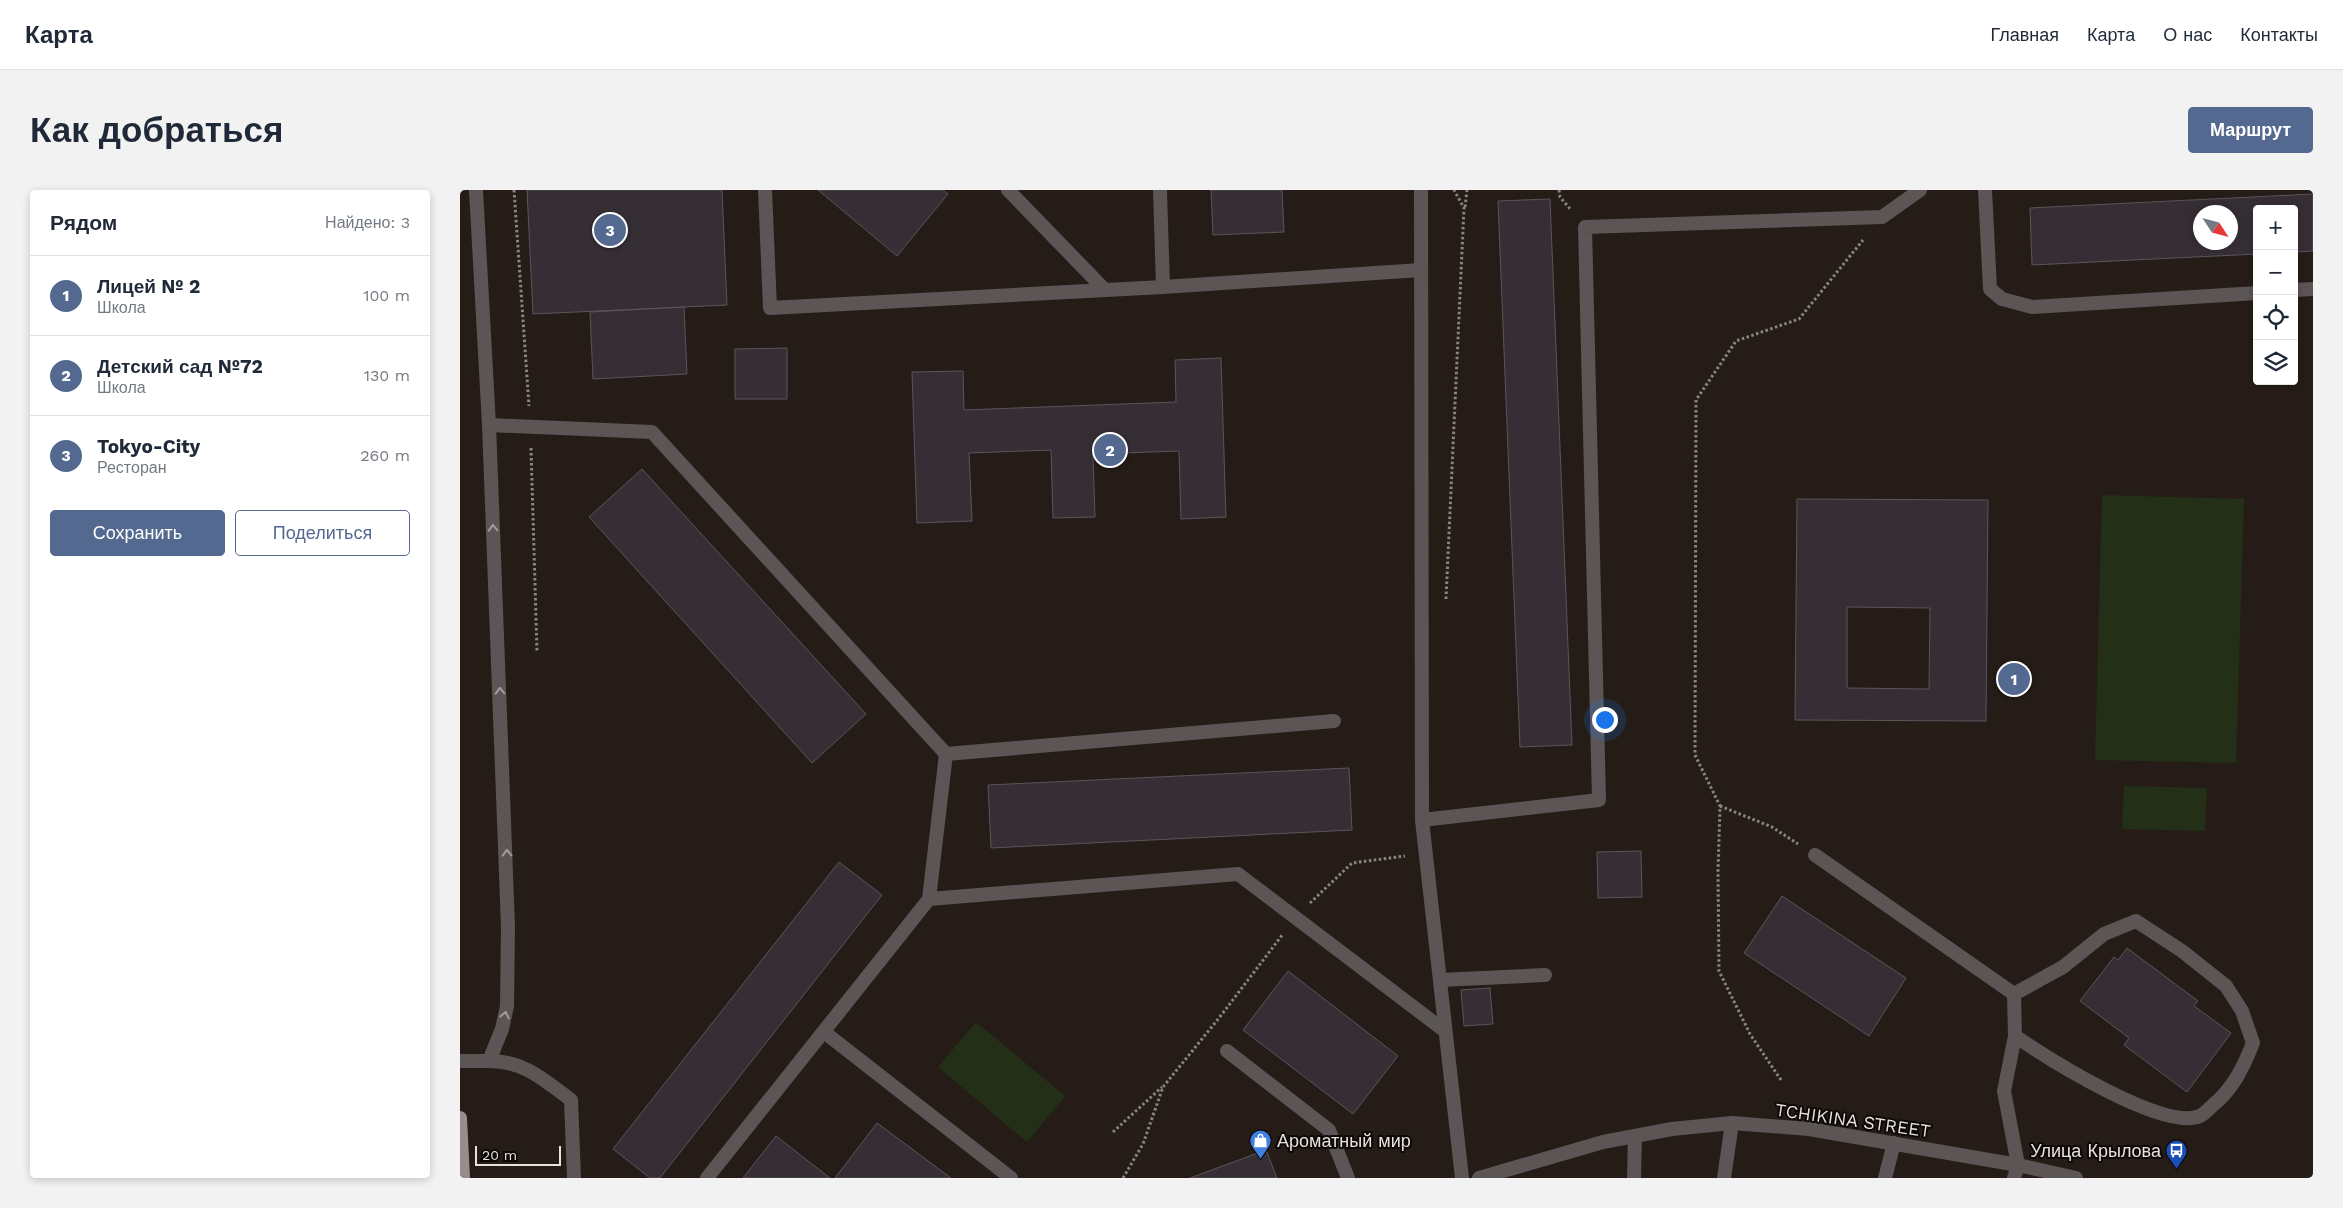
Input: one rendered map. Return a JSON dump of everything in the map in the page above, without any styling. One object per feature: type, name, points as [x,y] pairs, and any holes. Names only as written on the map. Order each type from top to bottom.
[{"type":"main road","points":[[460,1118],[463,1178]]},
{"type":"street","points":[[476,190],[489,425],[508,926],[507,1006],[502,1029],[489,1061]]},
{"type":"street","points":[[765,190],[770,308],[1163,287],[1420,270]]},
{"type":"street","points":[[1008,190],[1105,290]]},
{"type":"street","points":[[1160,190],[1163,287]]},
{"type":"street","points":[[1421,190],[1422,820],[1462,1178]]},
{"type":"street","points":[[1422,820],[1599,800],[1585,227],[1882,217],[1920,190]]},
{"type":"street","points":[[1985,190],[1990,290],[2002,299],[2032,307],[2253,293]]},
{"type":"street","points":[[2298,290],[2313,289]]},
{"type":"street","points":[[489,425],[652,432],[946,754],[929,899],[707,1178]]},
{"type":"street","points":[[946,754],[1334,721]]},
{"type":"street","points":[[1815,855],[2014,994]]},
{"type":"street","points":[[929,899],[1238,874],[1445,1031]]},
{"type":"street","points":[[2014,994],[2063,967],[2104,934],[2136,921],[2182,951],[2226,986],[2242,1012],[2253,1043],[2242,1072],[2224,1096],[2200,1116],[2173,1118],[2134,1104],[2064,1069],[2015,1036]]},
{"type":"street","points":[[1440,980],[1545,975]]},
{"type":"street","points":[[2014,994],[2015,1036],[2004,1091],[2016,1172]]},
{"type":"street","points":[[824,1032],[1010,1178]]},
{"type":"street","points":[[1227,1051],[1329,1130],[1348,1178]]},
{"type":"street","points":[[460,1061],[505,1061],[526,1068],[571,1100],[574,1178]]},
{"type":"street","points":[[1724,1178],[1732,1123]]},
{"type":"street","name":"TCHIKINA STREET","points":[[1479,1178],[1603,1142],[1672,1129],[1732,1123],[1809,1129],[1894,1143],[2016,1172],[2076,1178]]},
{"type":"street","points":[[1634,1178],[1635,1136]]},
{"type":"street","points":[[1885,1178],[1894,1143]]},
{"type":"path","points":[[1454,190],[1464,210]]},
{"type":"path","points":[[1445,608],[1464,210],[1467,190]]},
{"type":"path","points":[[1781,1080],[1750,1034],[1719,971],[1718,871],[1720,806],[1695,755],[1696,400],[1736,341],[1798,319],[1882,217]]},
{"type":"path","points":[[1720,806],[1772,828],[1815,855]]},
{"type":"path","points":[[1113,1132],[1163,1087],[1296,918],[1352,862],[1426,854]]},
{"type":"path","points":[[1123,1178],[1143,1144],[1163,1087]]},
{"type":"green space","points":[[2102,495],[2244,499],[2236,763],[2095,760]]},
{"type":"green space","points":[[2124,786],[2207,788],[2205,831],[2122,829]]},
{"type":"green space","points":[[976,1022],[1065,1096],[1027,1142],[938,1067]]},
{"type":"building","points":[[527,190],[722,190],[727,305],[533,314]]},
{"type":"building","points":[[818,190],[943,190],[948,194],[897,256]]},
{"type":"building","points":[[1211,190],[1282,190],[1284,232],[1213,235]]},
{"type":"building","points":[[2313,194],[2313,251],[2298,252],[2298,205],[2253,205],[2253,254],[2032,265],[2030,208]]},
{"type":"building","points":[[1550,199],[1572,745],[1520,747],[1498,201]]},
{"type":"building","points":[[684,307],[687,374],[593,379],[590,312]]},
{"type":"building","points":[[787,348],[787,399],[735,399],[735,349]]},
{"type":"building","points":[[1221,358],[1226,517],[1181,519],[1179,451],[1093,454],[1095,517],[1053,518],[1051,450],[969,453],[972,521],[917,523],[912,372],[963,371],[964,410],[1176,402],[1175,360]]},
{"type":"building","points":[[642,469],[866,714],[812,763],[589,517]]},
{"type":"building","points":[[1797,499],[1988,500],[1986,721],[1795,720]],"holes":[[[1847,607],[1930,608],[1929,689],[1847,688]]]},
{"type":"building","points":[[1349,768],[1352,830],[991,848],[988,785]]},
{"type":"building","points":[[1641,851],[1642,897],[1598,898],[1597,852]]},
{"type":"building","points":[[839,862],[882,895],[660,1178],[650,1178],[613,1149]]},
{"type":"building","points":[[1782,896],[1906,978],[1869,1036],[1744,953]]},
{"type":"building","points":[[2127,948],[2198,1001],[2194,1006],[2231,1033],[2187,1092],[2124,1045],[2129,1038],[2080,1001],[2114,957],[2118,960]]},
{"type":"building","points":[[1288,971],[1398,1056],[1353,1114],[1243,1030]]},
{"type":"building","points":[[1490,988],[1493,1024],[1464,1026],[1461,990]]},
{"type":"building","points":[[877,1123],[951,1178],[835,1178]]},
{"type":"building","points":[[776,1136],[830,1178],[743,1178]]},
{"type":"building","points":[[1266,1150],[1277,1178],[1190,1178]]},
{"type":"place","name":"Tokyo-City","points":[[610,230]]},
{"type":"place","name":"Детский сад №72","points":[[1110,450]]},
{"type":"place","name":"Лицей № 2","points":[[2014,679]]},
{"type":"place","name":"Ароматный мир","points":[[1261,1159]]},
{"type":"place","name":"Улица Крылова","points":[[2177,1169]]}]
